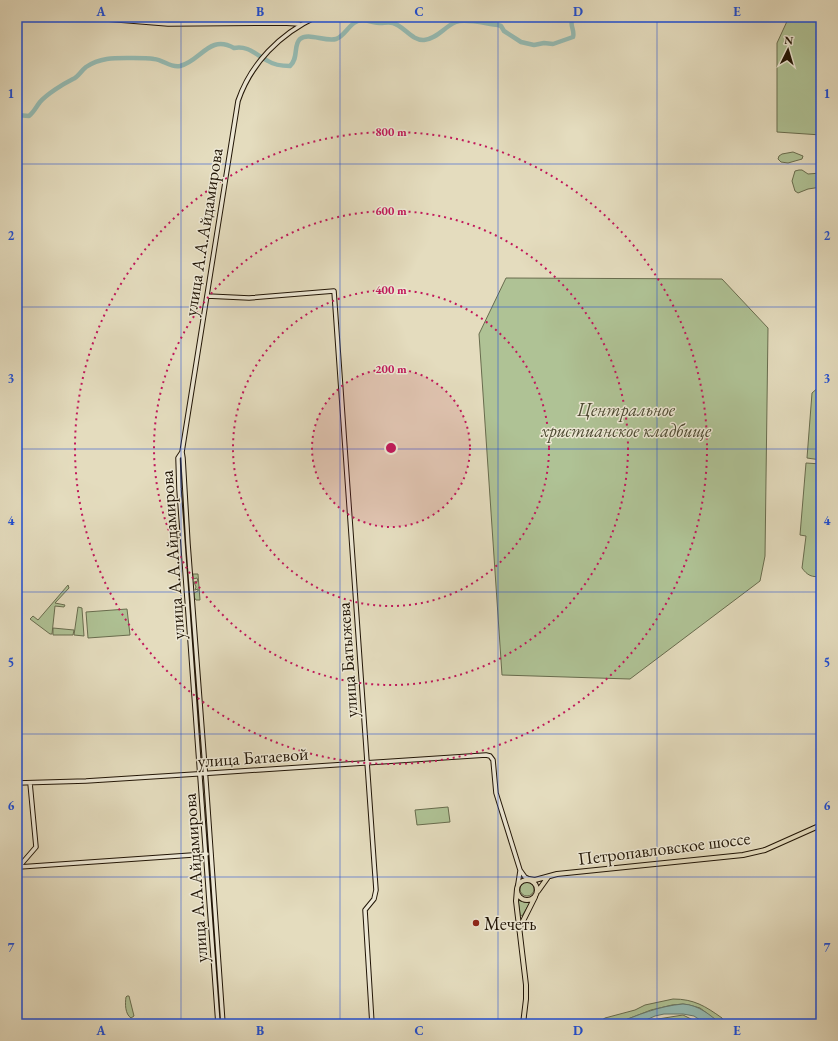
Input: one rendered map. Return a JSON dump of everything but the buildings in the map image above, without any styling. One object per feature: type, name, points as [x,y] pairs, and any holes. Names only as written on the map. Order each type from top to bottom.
[{"type":"main road","points":[[81,17],[168,24],[300,24],[316,17]]},
{"type":"main road","name":"улица А.А.Айдамирова","points":[[222,1024],[218,999],[206,854],[203,774],[182,452],[237,107],[241,93],[254,69],[269,50],[287,33],[300,24]]},
{"type":"main road","name":"улица Батыжева","points":[[207,296],[249,298],[334,291],[376,890],[374,899],[365,910],[372,1024]]},
{"type":"main road","name":"улица А.А.Айдамирова","points":[[182,452],[178,458],[181,516],[211,854],[218,1024]]},
{"type":"main road","points":[[178,458],[183,458]]},
{"type":"main road","name":"улица Батаевой","points":[[17,783],[203,774],[482,754],[490,756],[494,765],[496,793],[520,870]]},
{"type":"main road","points":[[18,868],[36,847],[30,783]]},
{"type":"main road","name":"Петропавловское шоссе","points":[[529,879],[535,880],[557,874],[743,855],[765,850],[821,825]]},
{"type":"main road","points":[[18,868],[211,854]]},
{"type":"main road","points":[[517,889],[518,895],[523,899],[530,900],[536,894],[537,890],[535,883],[525,877],[520,870]]},
{"type":"main road","points":[[520,870],[516,901],[526,989],[523,1024]]},
{"type":"main road","points":[[519,929],[540,887],[549,877]]},
{"type":"main road","points":[[518,884],[529,879]]},
{"type":"green space","points":[[789,17],[821,17],[821,135],[777,132],[777,43]]},
{"type":"green space","points":[[793,152],[803,156],[802,159],[788,163],[781,162],[778,159],[782,154]]},
{"type":"green space","points":[[802,170],[808,174],[821,173],[821,187],[808,189],[798,193],[795,191],[792,181],[795,171]]},
{"type":"green space","name":"Центральное христианское кладбище","points":[[506,278],[722,279],[768,328],[765,556],[760,581],[630,679],[502,675],[479,334]]},
{"type":"green space","points":[[821,385],[821,460],[807,458],[812,393]]},
{"type":"green space","points":[[806,463],[821,464],[821,576],[818,577],[810,575],[802,568],[806,536],[800,535]]},
{"type":"green space","points":[[193,574],[198,574],[200,600],[196,600],[194,597],[194,593],[198,591],[198,589],[195,590],[196,587],[194,582],[198,581],[197,578],[193,579]]},
{"type":"green space","points":[[68,585],[69,588],[55,603],[65,605],[64,607],[55,606],[52,634],[50,634],[30,619],[33,616],[38,620]]},
{"type":"green space","points":[[78,607],[82,608],[84,636],[74,635]]},
{"type":"green space","points":[[127,609],[130,635],[88,638],[86,612]]},
{"type":"green space","points":[[53,628],[74,630],[73,635],[53,635]]},
{"type":"green space","points":[[448,807],[450,822],[417,825],[415,810]]},
{"type":"green space","points":[[527,882],[532,884],[534,889],[532,894],[527,896],[522,894],[520,889],[522,884]]},
{"type":"green space","points":[[518,900],[524,902],[531,901],[522,916],[520,915]]},
{"type":"green space","points":[[127,996],[129,996],[134,1016],[131,1018],[126,1009]]},
{"type":"green space","points":[[673,999],[687,1000],[699,1004],[722,1018],[724,1022],[721,1024],[700,1008],[683,1004],[651,1010],[615,1024],[596,1024],[605,1018],[635,1010],[645,1005]]},
{"type":"green space","points":[[683,1015],[701,1024],[643,1024],[658,1019]]},
{"type":"water","points":[[683,1004],[699,1008],[721,1024],[706,1024],[694,1016],[683,1014],[664,1014],[655,1016],[637,1024],[615,1024],[657,1009]]},
{"type":"waterway","points":[[17,115],[29,116],[47,96],[60,86],[75,78],[86,67],[97,61],[109,59],[144,58],[158,60],[173,66],[180,66],[194,59],[211,46],[218,44],[234,48],[239,47],[248,49],[273,63],[290,66],[293,63],[298,42],[303,37],[307,36],[332,40],[336,39],[354,23],[360,20],[393,23],[420,40],[429,39],[437,35],[448,26],[456,22],[465,21],[501,26],[504,31],[521,42],[534,45],[544,43],[553,44],[573,37],[572,21],[579,17]]},
{"type":"place","name":"Мечеть","points":[[476,923]]}]
